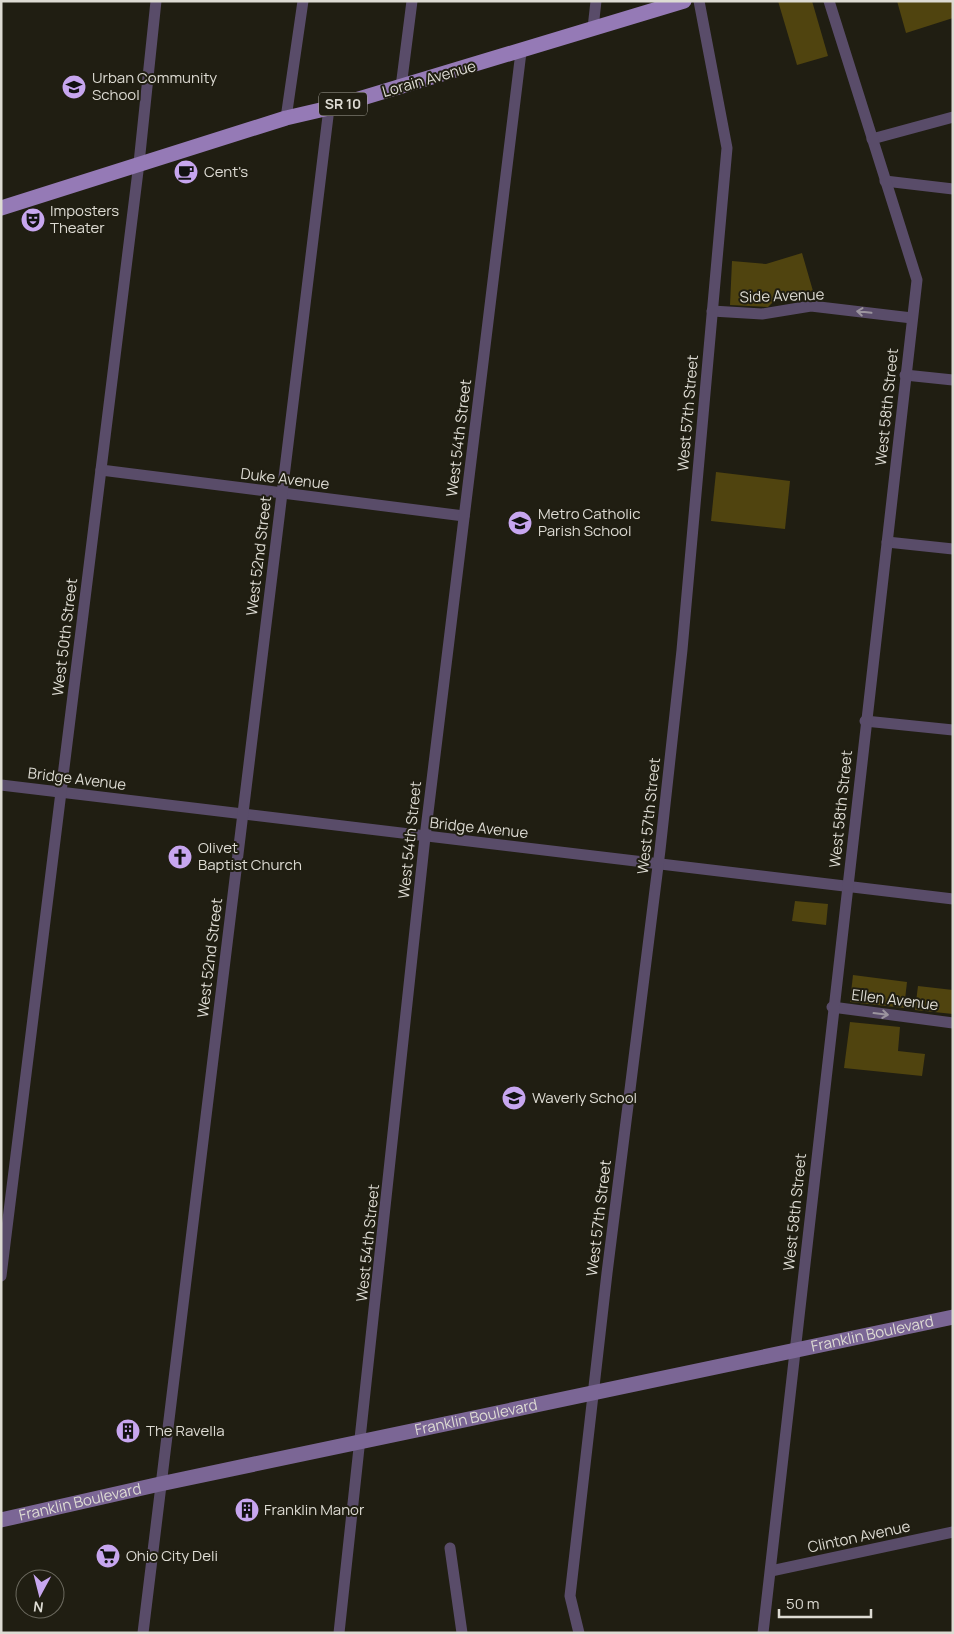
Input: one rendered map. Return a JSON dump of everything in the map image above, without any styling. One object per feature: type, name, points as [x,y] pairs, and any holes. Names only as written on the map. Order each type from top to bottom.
[{"type":"main road","name":"Lorain Avenue","points":[[1,208],[286,118],[329,108],[521,52],[684,1]]},
{"type":"street","name":"West 50th Street","points":[[1,1276],[139,163],[156,1]]},
{"type":"street","points":[[286,118],[303,1]]},
{"type":"street","points":[[401,87],[412,1]]},
{"type":"street","points":[[593,28],[596,1]]},
{"type":"street","name":"West 57th Street","points":[[579,1633],[570,1596],[595,1393],[607,1273],[659,863],[682,650],[727,148],[700,1]]},
{"type":"street","name":"West 58th Street","points":[[763,1633],[832,1008],[917,280],[829,1]]},
{"type":"street","name":"West 54th Street","points":[[339,1633],[425,837],[521,52]]},
{"type":"street","name":"West 52nd Street","points":[[143,1633],[329,108]]},
{"type":"street","points":[[872,139],[953,117]]},
{"type":"street","points":[[885,181],[953,189]]},
{"type":"street","name":"Side Avenue","points":[[712,311],[762,314],[811,306],[912,318]]},
{"type":"street","points":[[906,374],[953,380]]},
{"type":"street","name":"Duke Avenue","points":[[101,470],[464,516]]},
{"type":"street","points":[[887,542],[953,549]]},
{"type":"street","points":[[865,721],[953,730]]},
{"type":"street","name":"Bridge Avenue","points":[[1,785],[953,900]]},
{"type":"street","name":"Ellen Avenue","points":[[832,1008],[953,1023]]},
{"type":"street","name":"Franklin Boulevard","points":[[1,1520],[160,1484],[795,1352],[953,1317]]},
{"type":"street","name":"Clinton Avenue","points":[[771,1571],[953,1532]]},
{"type":"street","points":[[450,1548],[462,1633]]},
{"type":"shaded area","points":[[778,1],[812,1],[828,56],[797,65]]},
{"type":"shaded area","points":[[897,1],[953,1],[953,18],[906,33]]},
{"type":"shaded area","points":[[802,253],[813,291],[778,297],[768,307],[730,305],[732,261],[766,264]]},
{"type":"shaded area","points":[[716,472],[790,481],[785,529],[711,521]]},
{"type":"shaded area","points":[[795,901],[828,904],[826,925],[792,921]]},
{"type":"shaded area","points":[[853,975],[907,982],[904,1008],[850,1002]]},
{"type":"shaded area","points":[[918,986],[953,990],[953,1014],[915,1010]]},
{"type":"shaded area","points":[[850,1022],[900,1027],[898,1051],[925,1054],[922,1076],[844,1068]]},
{"type":"place","name":"Urban Community School","points":[[74,87]]},
{"type":"place","name":"Cent's","points":[[186,172]]},
{"type":"place","name":"Imposters Theater","points":[[33,220]]},
{"type":"place","name":"Metro Catholic Parish School","points":[[520,523]]},
{"type":"place","name":"Olivet Baptist Church","points":[[180,857]]},
{"type":"place","name":"Waverly School","points":[[514,1098]]},
{"type":"place","name":"The Ravella","points":[[128,1431]]},
{"type":"place","name":"Franklin Manor","points":[[247,1510]]},
{"type":"place","name":"Ohio City Deli","points":[[108,1556]]}]
